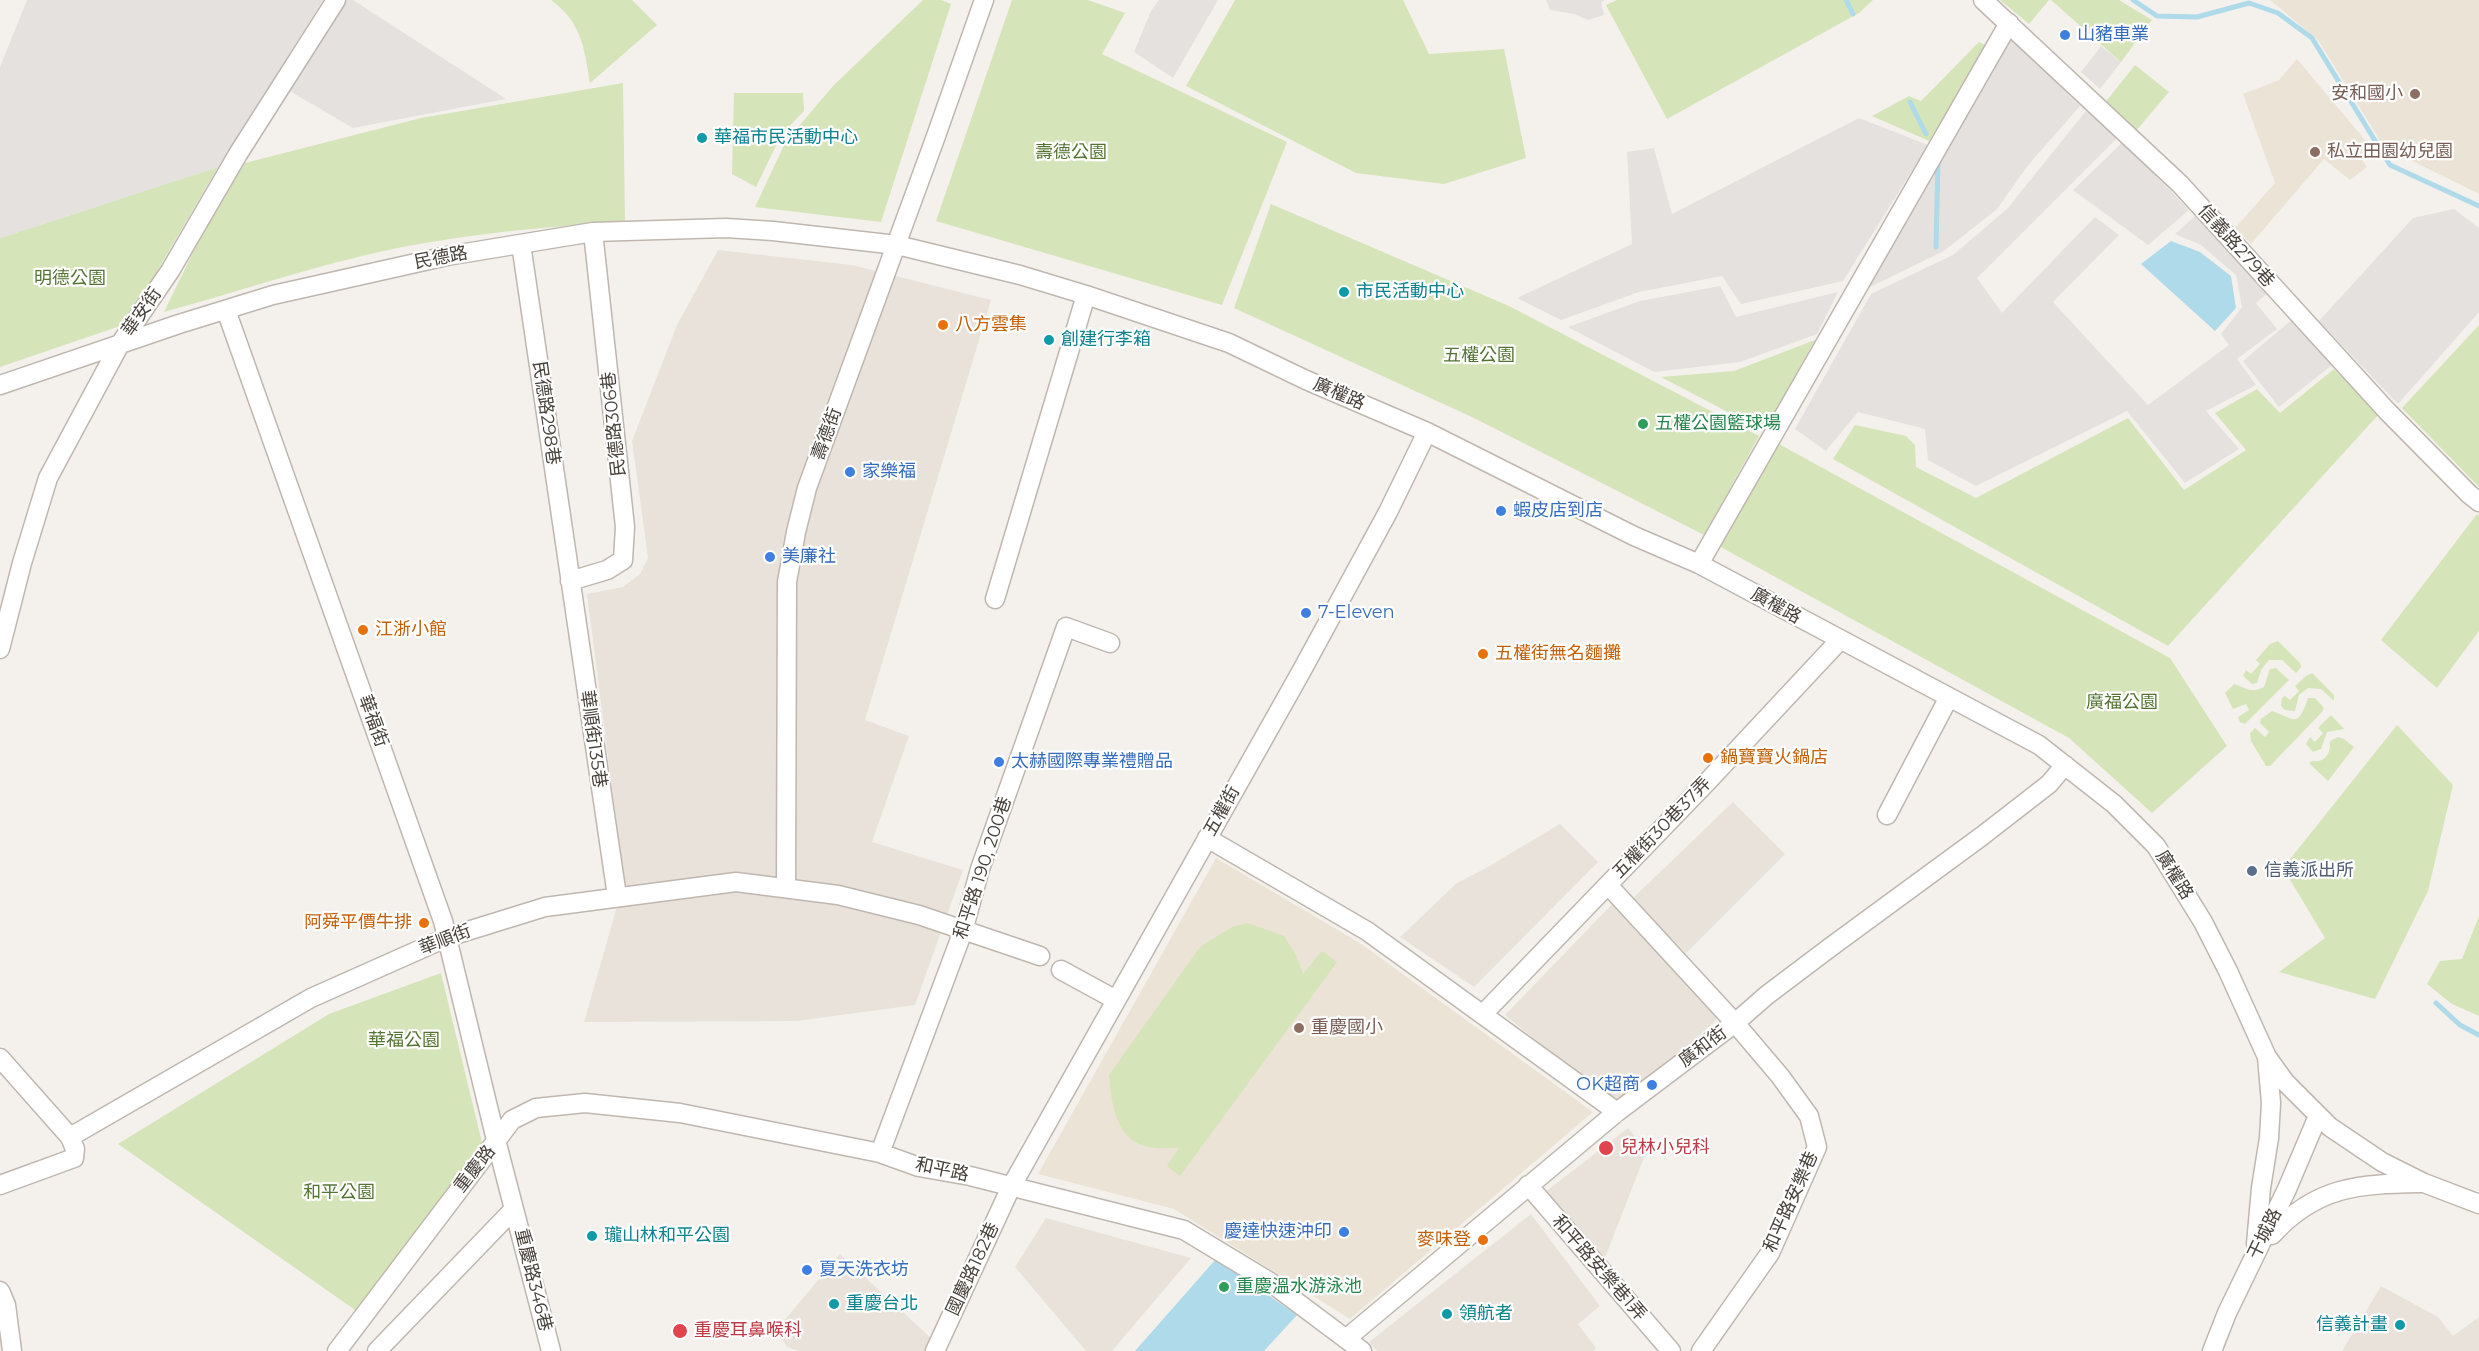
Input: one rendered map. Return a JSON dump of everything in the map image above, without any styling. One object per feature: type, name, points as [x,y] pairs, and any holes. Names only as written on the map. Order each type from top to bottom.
[{"type":"street","name":"華安街","points":[[0,648],[22,563],[48,478],[120,344],[170,271],[238,154],[336,0]]},
{"type":"street","name":"壽德街","points":[[786,888],[787,582],[796,532],[807,488],[984,0]]},
{"type":"street","name":"信義路279巷","points":[[1983,0],[2180,184],[2387,411],[2469,495],[2479,502]]},
{"type":"street","points":[[1699,564],[2009,23]]},
{"type":"street","name":"民德路","points":[[0,385],[273,295],[435,258],[593,231],[726,228],[897,245]]},
{"type":"street","name":"民德路306巷","points":[[570,581],[607,570],[623,560],[624,515],[593,231]]},
{"type":"street","name":"民德路298巷","points":[[521,244],[570,581]]},
{"type":"street","name":"廣權路","points":[[897,245],[1020,275],[1230,343],[1306,380],[1426,432],[1634,536],[1699,564],[1839,641],[2038,745],[2114,804],[2156,846],[2203,922],[2228,970],[2267,1057],[2285,1082],[2318,1116],[2382,1162],[2424,1183],[2479,1204]]},
{"type":"street","points":[[995,599],[1086,295]]},
{"type":"street","name":"華福街","points":[[226,310],[391,770],[448,937],[496,1140]]},
{"type":"street","name":"五權街","points":[[1011,1187],[1388,512],[1426,432]]},
{"type":"street","name":"華順街135巷","points":[[570,581],[617,896]]},
{"type":"street","name":"和平路 190, 200巷","points":[[880,1153],[963,931],[980,869],[1066,627],[1110,643]]},
{"type":"street","name":"五權街30巷37弄","points":[[1483,1014],[1839,641]]},
{"type":"street","points":[[1887,815],[1949,697]]},
{"type":"street","name":"廣和街","points":[[1347,1338],[1617,1112],[1735,1023],[1767,995],[2041,790],[2065,765]]},
{"type":"street","points":[[1207,838],[1368,931],[1617,1112]]},
{"type":"street","name":"華順街","points":[[70,1137],[311,998],[448,937],[545,907],[736,882],[838,895],[919,915],[1040,956]]},
{"type":"street","name":"和平路安樂巷","points":[[1608,885],[1735,1023],[1809,1116],[1817,1147],[1770,1253],[1701,1351]]},
{"type":"street","points":[[1061,970],[1116,1000]]},
{"type":"street","points":[[2255,1255],[2261,1188],[2270,1138],[2271,1103],[2267,1057]]},
{"type":"street","points":[[0,1058],[70,1137],[75,1149],[74,1158],[0,1185]]},
{"type":"street","name":"和平路","points":[[496,1140],[512,1120],[523,1113],[536,1108],[585,1103],[680,1113],[880,1153],[919,1167],[970,1176],[1184,1230],[1270,1282],[1362,1351]]},
{"type":"street","name":"干城路","points":[[2212,1351],[2227,1313],[2287,1189],[2318,1116]]},
{"type":"street","name":"重慶路","points":[[496,1140],[514,1209]]},
{"type":"street","name":"重慶路","points":[[337,1351],[496,1140]]},
{"type":"street","points":[[2255,1255],[2289,1216],[2326,1194],[2368,1184],[2424,1183]]},
{"type":"street","name":"和平路安樂巷1弄","points":[[1528,1185],[1671,1351]]},
{"type":"street","name":"國慶路182巷","points":[[934,1351],[1011,1187]]},
{"type":"street","points":[[376,1351],[514,1209]]},
{"type":"street","name":"重慶路346巷","points":[[514,1209],[551,1351]]},
{"type":"street","points":[[0,1291],[6,1305],[12,1351]]},
{"type":"shaded area","points":[[27,0],[323,0],[218,167],[0,238],[0,67]]},
{"type":"shaded area","points":[[344,0],[353,0],[506,99],[353,128],[288,90]]},
{"type":"shaded area","points":[[1159,0],[1218,0],[1173,78],[1134,52],[1151,11]]},
{"type":"shaded area","points":[[1546,0],[1605,0],[1601,2],[1604,15],[1588,20],[1574,14],[1550,10]]},
{"type":"shaded area","name":"安和國小","points":[[2270,0],[2479,0],[2479,194],[2384,147],[2318,40]]},
{"type":"shaded area","points":[[2010,37],[2080,106],[2029,164],[1997,209],[1944,251],[1868,288]]},
{"type":"shaded area","points":[[2101,46],[2121,62],[2100,89],[2081,72]]},
{"type":"shaded area","name":"私立田園幼兒園","points":[[2297,59],[2371,147],[2361,158],[2367,167],[2350,180],[2324,159],[2251,244],[2235,228],[2275,183],[2243,94],[2279,80]]},
{"type":"shaded area","points":[[2086,111],[2117,138],[1977,278],[2002,313],[2095,217],[2119,235],[2053,302],[2148,405],[2229,345],[2221,334],[2242,307],[2236,275],[2201,245],[2175,234],[2195,216],[2270,291],[2256,303],[2277,329],[2237,359],[2256,385],[2206,411],[2239,449],[2185,483],[2127,411],[1976,486],[1928,460],[1925,429],[1858,412],[1826,451],[1795,429],[1871,294],[1953,255],[2007,209]]},
{"type":"shaded area","points":[[1859,118],[1928,145],[1843,281],[1741,304],[1722,276],[1639,292],[1561,320],[1517,298],[1632,244],[1627,152],[1654,148],[1672,214]]},
{"type":"shaded area","points":[[2123,142],[2189,210],[2148,245],[2073,190]]},
{"type":"shaded area","points":[[2454,209],[2479,228],[2479,312],[2398,404],[2319,321],[2413,218]]},
{"type":"shaded area","points":[[718,250],[852,265],[991,300],[865,720],[909,736],[872,842],[963,870],[915,1005],[797,1021],[584,1022],[624,882],[587,594],[623,587],[640,574],[648,558],[632,441],[677,325]]},
{"type":"shaded area","points":[[1720,286],[1736,317],[1838,292],[1817,334],[1740,362],[1654,372],[1568,327],[1640,301]]},
{"type":"shaded area","points":[[2294,318],[2332,365],[2279,407],[2243,361]]},
{"type":"shaded area","points":[[1733,802],[1785,854],[1686,953],[1632,899]]},
{"type":"shaded area","points":[[1560,824],[1598,862],[1474,987],[1400,937],[1457,883]]},
{"type":"shaded area","name":"重慶國小","points":[[1216,858],[1360,943],[1593,1112],[1350,1319],[1174,1209],[1038,1174]]},
{"type":"shaded area","points":[[1622,894],[1731,1007],[1690,1043],[1652,1085],[1615,1105],[1505,1015]]},
{"type":"shaded area","points":[[1628,1128],[1647,1150],[1603,1263],[1544,1193]]},
{"type":"shaded area","points":[[1531,1214],[1600,1306],[1578,1324],[1596,1348],[1593,1351],[1377,1351],[1369,1342]]},
{"type":"shaded area","points":[[1046,1218],[1191,1258],[1112,1351],[1086,1351],[1015,1267]]},
{"type":"shaded area","name":"重慶台北","points":[[840,1254],[932,1339],[925,1351],[799,1351],[787,1347],[780,1336],[783,1322]]},
{"type":"shaded area","name":"信義計畫","points":[[2381,1286],[2438,1317],[2453,1336],[2479,1317],[2479,1351],[2342,1351]]},
{"type":"green space","points":[[551,0],[632,0],[657,25],[590,83],[580,37],[569,18]]},
{"type":"green space","points":[[923,0],[941,0],[951,4],[881,222],[755,207],[786,141],[834,85]]},
{"type":"green space","name":"壽德公園","points":[[1012,0],[1088,0],[1125,13],[1102,54],[1287,142],[1222,305],[936,221]]},
{"type":"green space","points":[[1235,0],[1403,0],[1429,54],[1504,49],[1526,158],[1444,184],[1356,173],[1186,86]]},
{"type":"green space","points":[[1617,0],[1873,0],[1859,13],[1667,119],[1606,5]]},
{"type":"green space","points":[[2000,0],[2049,0],[2029,24]]},
{"type":"green space","points":[[2051,0],[2119,0],[2152,20],[2121,62]]},
{"type":"green space","points":[[1979,42],[1987,46],[1929,141],[1872,116],[1909,96],[1921,101]]},
{"type":"green space","points":[[2135,65],[2169,92],[2135,132],[2104,104]]},
{"type":"green space","points":[[623,83],[625,221],[493,233],[394,249],[312,269],[164,312],[199,240],[245,163],[421,118]]},
{"type":"green space","points":[[734,93],[803,93],[804,111],[781,135],[756,187],[732,174]]},
{"type":"green space","name":"明德公園","points":[[218,167],[126,324],[0,367],[0,238]]},
{"type":"green space","name":"五權公園","points":[[1271,204],[1509,306],[1759,436],[1704,535],[1474,418],[1234,308]]},
{"type":"green space","points":[[2479,325],[2479,487],[2402,408]]},
{"type":"green space","points":[[1815,340],[1764,431],[1661,377],[1734,371]]},
{"type":"green space","points":[[2334,369],[2379,414],[2168,646],[1833,459],[1855,425],[1906,436],[1915,445],[1916,467],[1976,498],[2128,418],[2184,490],[2246,450],[2215,413],[2257,389],[2280,413]]},
{"type":"green space","name":"廣福公園","points":[[1777,443],[2170,658],[2227,746],[2152,813],[2069,738],[1717,545]]},
{"type":"green space","points":[[2477,514],[2479,516],[2479,631],[2437,688],[2381,640]]},
{"type":"green space","points":[[2278,641],[2300,663],[2301,667],[2296,673],[2282,660],[2269,660],[2261,670],[2257,683],[2252,684],[2243,676],[2246,670],[2251,674],[2260,664],[2256,660],[2270,644]]},
{"type":"green space","points":[[2276,668],[2289,680],[2245,724],[2240,722],[2238,717],[2249,710],[2246,704],[2233,709],[2225,693],[2234,684],[2252,690],[2264,687],[2270,669]]},
{"type":"green space","points":[[2312,673],[2334,695],[2334,701],[2321,689],[2308,688],[2299,695],[2295,711],[2285,710],[2281,706],[2282,698],[2285,696],[2290,700],[2299,691],[2295,686]]},
{"type":"green space","points":[[2308,698],[2315,698],[2324,708],[2322,712],[2270,766],[2266,766],[2251,741],[2250,733],[2255,728],[2265,737],[2269,732],[2260,723],[2261,719],[2272,711],[2291,719],[2298,718]]},
{"type":"green space","points":[[2331,715],[2344,729],[2327,732],[2321,749],[2313,752],[2306,744],[2310,737],[2315,742],[2323,733],[2318,728]]},
{"type":"green space","points":[[2397,725],[2453,785],[2428,891],[2375,999],[2279,972],[2325,938],[2283,868]]},
{"type":"green space","points":[[2338,737],[2354,747],[2328,781],[2309,763],[2324,759],[2328,754],[2330,741]]},
{"type":"green space","points":[[2479,916],[2479,1016],[2452,1004],[2427,984],[2440,961],[2462,959]]},
{"type":"green space","points":[[1248,923],[1284,936],[1296,955],[1303,974],[1322,951],[1337,962],[1180,1176],[1167,1166],[1179,1148],[1147,1147],[1129,1138],[1123,1131],[1115,1113],[1109,1075],[1200,947],[1232,927]]},
{"type":"green space","name":"和平公園","points":[[441,973],[483,1147],[358,1312],[118,1144],[329,1014]]},
{"type":"water","points":[[2171,241],[2200,252],[2231,276],[2236,308],[2215,331],[2141,264]]},
{"type":"water","name":"重慶溫水游泳池","points":[[1216,1259],[1297,1315],[1264,1351],[1135,1351]]},
{"type":"waterway","points":[[1846,0],[1853,14]]},
{"type":"waterway","points":[[2133,0],[2157,16],[2197,17],[2249,3],[2278,13],[2312,38],[2390,165],[2479,206]]},
{"type":"waterway","points":[[1910,102],[1926,134]]},
{"type":"waterway","points":[[1936,247],[1938,159]]},
{"type":"waterway","points":[[2436,1003],[2460,1025],[2479,1035]]},
{"type":"place","name":"山豬車業","points":[[2065,35]]},
{"type":"place","name":"安和國小","points":[[2415,94]]},
{"type":"place","name":"華福市民活動中心","points":[[702,138]]},
{"type":"place","name":"私立田園幼兒園","points":[[2315,152]]},
{"type":"place","name":"市民活動中心","points":[[1344,292]]},
{"type":"place","name":"八方雲集","points":[[943,325]]},
{"type":"place","name":"創建行李箱","points":[[1049,340]]},
{"type":"place","name":"五權公園籃球場","points":[[1643,424]]},
{"type":"place","name":"家樂福","points":[[850,472]]},
{"type":"place","name":"蝦皮店到店","points":[[1501,511]]},
{"type":"place","name":"美廉社","points":[[770,557]]},
{"type":"place","name":"7-Eleven","points":[[1306,613]]},
{"type":"place","name":"江浙小館","points":[[363,630]]},
{"type":"place","name":"五權街無名麵攤","points":[[1483,654]]},
{"type":"place","name":"鍋寶寶火鍋店","points":[[1708,758]]},
{"type":"place","name":"太赫國際專業禮贈品","points":[[999,762]]},
{"type":"place","name":"信義派出所","points":[[2252,871]]},
{"type":"place","name":"阿舜平價牛排","points":[[424,923]]},
{"type":"place","name":"重慶國小","points":[[1299,1028]]},
{"type":"place","name":"OK超商","points":[[1652,1085]]},
{"type":"place","name":"兒林小兒科","points":[[1606,1148]]},
{"type":"place","name":"慶達快速沖印","points":[[1344,1232]]},
{"type":"place","name":"瓏山林和平公園","points":[[592,1236]]},
{"type":"place","name":"麥味登","points":[[1483,1240]]},
{"type":"place","name":"夏天洗衣坊","points":[[807,1270]]},
{"type":"place","name":"重慶溫水游泳池","points":[[1224,1287]]},
{"type":"place","name":"重慶台北","points":[[834,1304]]},
{"type":"place","name":"領航者","points":[[1447,1314]]},
{"type":"place","name":"信義計畫","points":[[2400,1325]]},
{"type":"place","name":"重慶耳鼻喉科","points":[[680,1331]]},
{"type":"park label","name":"華福公園","points":[[404,1041]]}]
